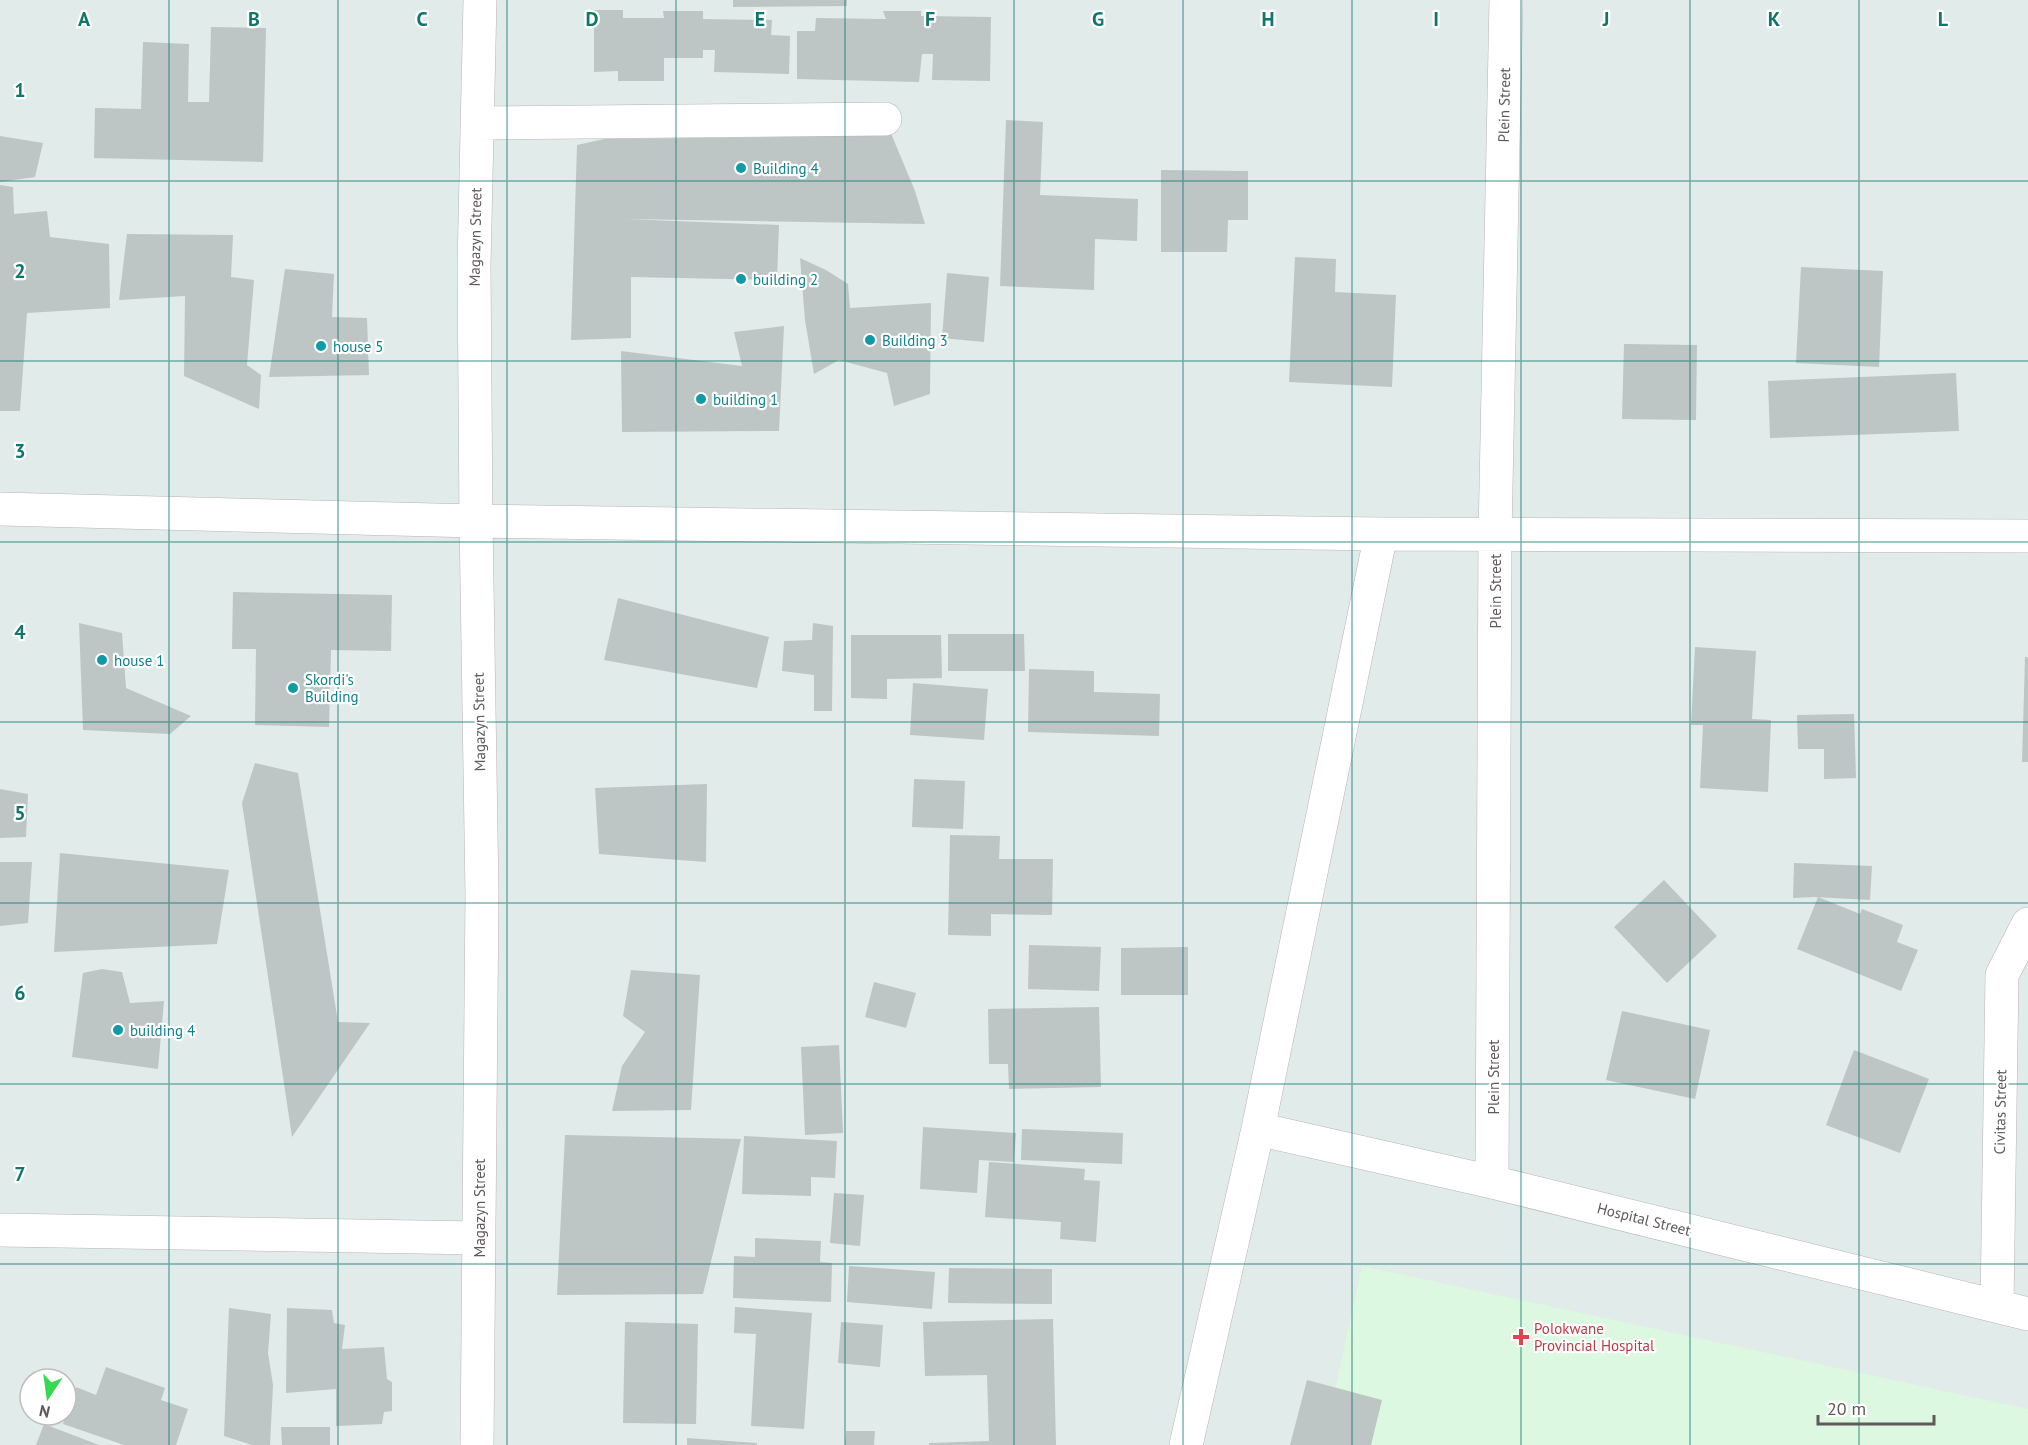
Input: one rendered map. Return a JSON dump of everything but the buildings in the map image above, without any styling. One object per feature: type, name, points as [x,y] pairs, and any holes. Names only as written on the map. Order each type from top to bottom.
[{"type":"street","name":"Magazyn Street","points":[[477,1445],[482,894],[474,266],[480,0]]},
{"type":"street","name":"Plein Street","points":[[1492,1182],[1495,536],[1506,0]]},
{"type":"street","points":[[477,123],[885,119]]},
{"type":"street","points":[[0,509],[476,520],[1495,536],[2028,536]]},
{"type":"street","points":[[1186,1445],[1258,1129],[1381,534]]},
{"type":"street","name":"Civitas Street","points":[[2013,1310],[2002,975],[2028,924]]},
{"type":"street","name":"Hospital Street","points":[[1258,1129],[1492,1182],[2013,1310]]},
{"type":"street","points":[[0,1230],[479,1238]]},
{"type":"shaded area","name":"Polokwane Provincial Hospital","points":[[1362,1266],[2028,1409],[2028,1445],[1323,1445]]},
{"type":"place","name":"Building 4","points":[[741,168]]},
{"type":"place","name":"building 2","points":[[741,279]]},
{"type":"place","name":"Building 3","points":[[870,340]]},
{"type":"place","name":"house 5","points":[[321,346]]},
{"type":"place","name":"building 1","points":[[701,399]]},
{"type":"place","name":"house 1","points":[[102,660]]},
{"type":"place","name":"Skordi's Building","points":[[293,688]]},
{"type":"place","name":"building 4","points":[[118,1030]]},
{"type":"place","name":"Polokwane Provincial Hospital","points":[[1521,1337]]}]
